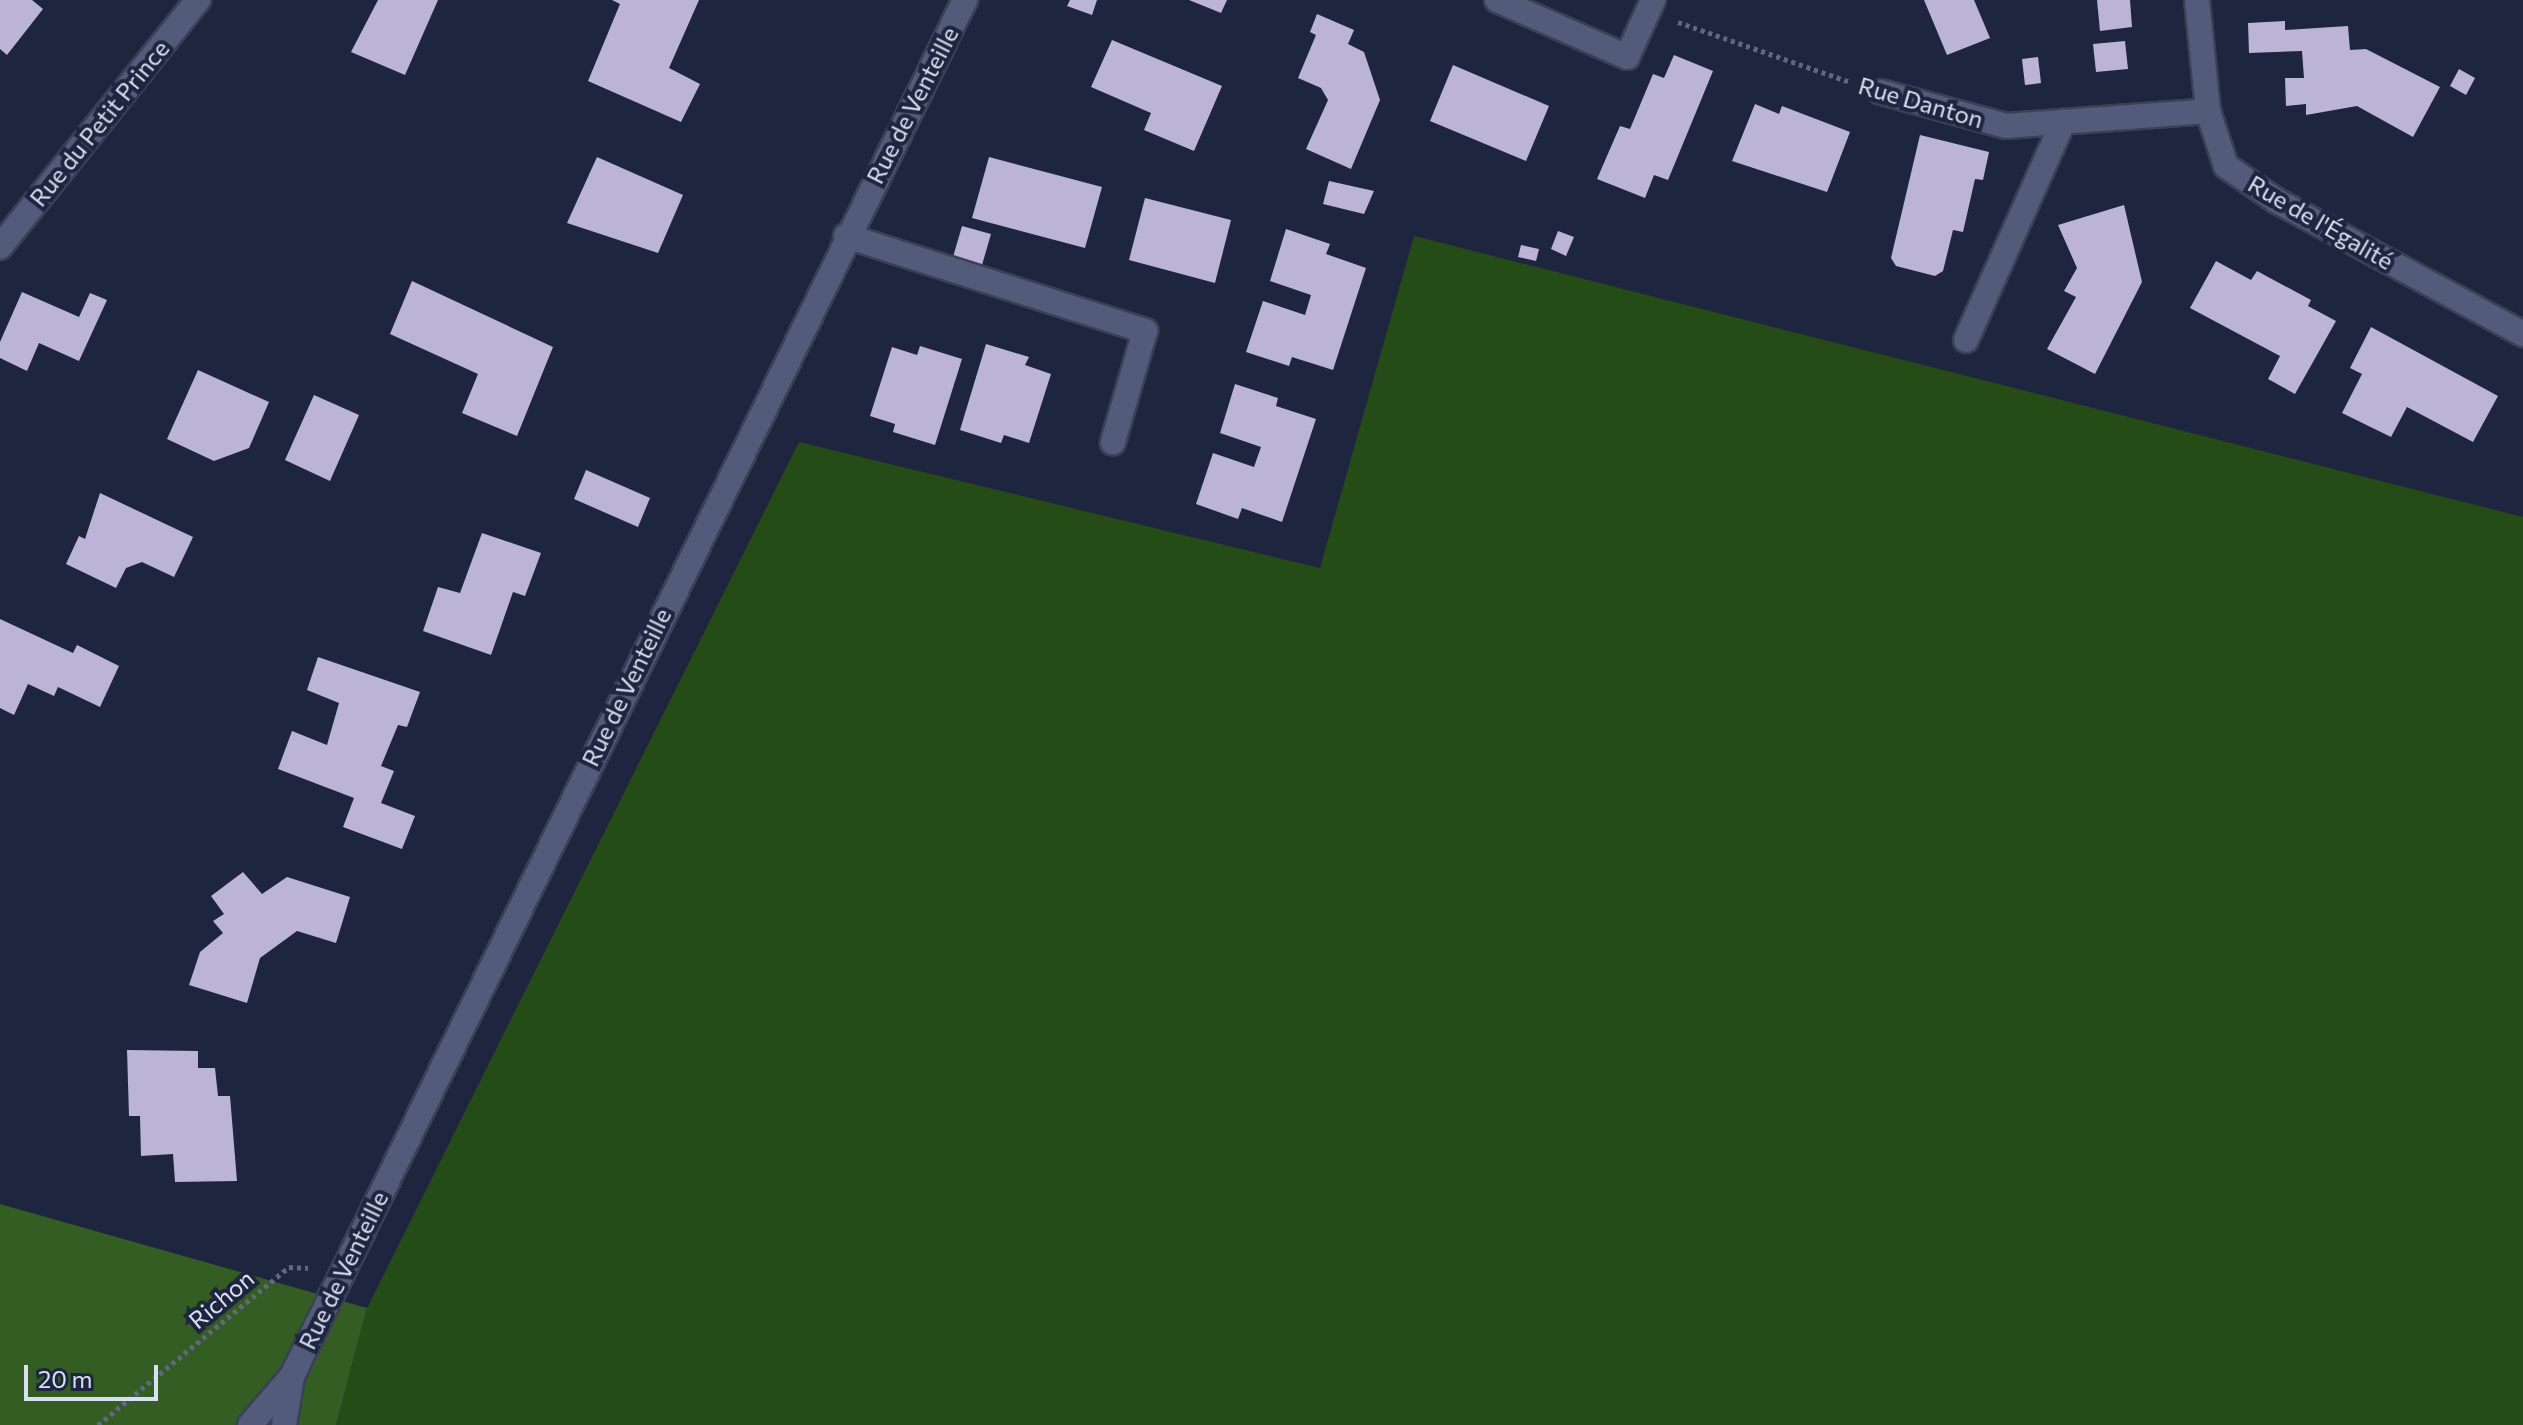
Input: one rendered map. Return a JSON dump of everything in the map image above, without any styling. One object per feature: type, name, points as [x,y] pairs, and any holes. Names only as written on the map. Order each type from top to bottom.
[{"type":"street","name":"Rue du Petit Prince","points":[[0,247],[198,0]]},
{"type":"street","name":"Rue de Venteille","points":[[250,1425],[292,1376],[846,236],[965,0]]},
{"type":"street","points":[[1497,0],[1627,57],[1649,5]]},
{"type":"street","name":"Rue de l'Égalité","points":[[2197,0],[2208,111],[2226,166],[2277,201],[2523,334]]},
{"type":"street","name":"Rue Danton","points":[[1881,92],[2006,126],[2208,111]]},
{"type":"street","points":[[1966,340],[2063,122]]},
{"type":"street","points":[[846,236],[871,248],[1145,331],[1113,442]]},
{"type":"street","name":"Rue de Venteille","points":[[284,1425],[292,1376]]},
{"type":"path","name":"Rue Danton","points":[[1649,5],[1881,92]]},
{"type":"path","name":"Richon","points":[[98,1425],[289,1267],[343,1270]]},
{"type":"green space","points":[[1414,236],[2523,517],[2523,1425],[336,1425],[367,1308],[799,442],[1320,568]]},
{"type":"green space","points":[[0,1204],[367,1308],[336,1425],[0,1425]]},
{"type":"building","points":[[0,0],[32,0],[43,9],[7,55],[0,49]]},
{"type":"building","points":[[378,0],[438,0],[405,75],[351,52]]},
{"type":"building","points":[[612,0],[699,0],[669,68],[700,84],[681,122],[588,81],[620,4]]},
{"type":"building","points":[[1070,0],[1097,0],[1092,15],[1067,6]]},
{"type":"building","points":[[1189,0],[1227,0],[1221,13]]},
{"type":"building","points":[[1924,0],[1974,0],[1990,38],[1947,55]]},
{"type":"building","points":[[2097,0],[2130,0],[2132,27],[2100,31]]},
{"type":"building","points":[[1317,14],[1354,30],[1348,44],[1364,52],[1380,100],[1351,169],[1306,149],[1328,100],[1321,88],[1298,78],[1316,35],[1310,32]]},
{"type":"building","points":[[2285,21],[2285,30],[2348,26],[2350,50],[2366,49],[2440,87],[2413,137],[2357,106],[2306,115],[2306,104],[2286,106],[2285,78],[2304,78],[2302,51],[2249,53],[2248,23]]},
{"type":"building","points":[[1112,40],[1222,86],[1194,151],[1144,130],[1151,113],[1091,87]]},
{"type":"building","points":[[2125,41],[2128,69],[2096,72],[2093,44]]},
{"type":"building","points":[[1674,55],[1713,71],[1668,180],[1654,175],[1645,198],[1597,179],[1620,126],[1630,129],[1653,74],[1664,78]]},
{"type":"building","points":[[2038,57],[2041,83],[2025,85],[2022,59]]},
{"type":"building","points":[[1453,65],[1549,106],[1526,161],[1430,121]]},
{"type":"building","points":[[2459,69],[2475,78],[2466,95],[2450,86]]},
{"type":"building","points":[[1755,104],[1779,114],[1782,106],[1850,132],[1827,192],[1732,161]]},
{"type":"building","points":[[1920,135],[1989,152],[1983,180],[1975,179],[1963,232],[1953,230],[1943,271],[1935,276],[1896,266],[1891,258]]},
{"type":"building","points":[[597,157],[683,195],[658,253],[567,223]]},
{"type":"building","points":[[989,157],[1102,187],[1085,248],[972,218]]},
{"type":"building","points":[[1329,181],[1374,191],[1364,214],[1323,204]]},
{"type":"building","points":[[1145,198],[1231,220],[1215,283],[1129,260]]},
{"type":"building","points":[[2124,205],[2142,282],[2095,374],[2047,349],[2076,297],[2064,291],[2077,268],[2058,225]]},
{"type":"building","points":[[962,226],[991,234],[982,265],[953,257]]},
{"type":"building","points":[[1286,229],[1330,244],[1326,254],[1366,268],[1333,370],[1292,357],[1289,366],[1246,352],[1263,301],[1305,315],[1311,295],[1270,281]]},
{"type":"building","points":[[1558,231],[1574,237],[1566,256],[1551,249]]},
{"type":"building","points":[[1521,245],[1539,249],[1536,261],[1518,257]]},
{"type":"building","points":[[2216,261],[2251,280],[2257,271],[2311,300],[2308,306],[2336,321],[2295,394],[2268,379],[2280,356],[2190,308]]},
{"type":"building","points":[[412,281],[553,347],[517,436],[462,413],[478,374],[390,334]]},
{"type":"building","points":[[22,292],[79,317],[90,293],[107,300],[79,361],[39,343],[27,371],[0,358],[0,342]]},
{"type":"building","points":[[2371,327],[2498,396],[2473,442],[2407,407],[2391,437],[2342,413],[2362,374],[2350,368]]},
{"type":"building","points":[[986,344],[1029,357],[1025,365],[1051,374],[1029,443],[1004,435],[1001,443],[960,430]]},
{"type":"building","points":[[920,346],[962,359],[935,445],[893,432],[895,424],[870,416],[892,347],[917,355]]},
{"type":"building","points":[[198,370],[269,402],[249,448],[214,461],[167,439]]},
{"type":"building","points":[[1235,384],[1278,398],[1276,406],[1316,419],[1282,522],[1242,508],[1238,519],[1196,504],[1213,453],[1254,467],[1261,447],[1220,433]]},
{"type":"building","points":[[314,395],[359,415],[330,481],[285,460]]},
{"type":"building","points":[[586,470],[650,498],[638,527],[574,499]]},
{"type":"building","points":[[100,493],[193,537],[174,577],[142,562],[126,568],[116,588],[66,564],[79,536],[85,539]]},
{"type":"building","points":[[482,533],[541,553],[525,596],[513,592],[491,655],[423,631],[438,587],[460,593]]},
{"type":"building","points":[[0,619],[73,653],[77,645],[119,666],[100,707],[58,687],[54,696],[28,684],[14,715],[0,708]]},
{"type":"building","points":[[318,657],[420,692],[407,727],[398,725],[381,766],[394,771],[381,803],[415,816],[402,849],[343,827],[354,798],[278,769],[292,731],[327,745],[339,703],[307,690]]},
{"type":"building","points":[[243,872],[262,894],[287,877],[350,897],[336,943],[297,931],[260,958],[247,1003],[189,985],[200,952],[223,933],[213,921],[224,914],[211,896]]},
{"type":"building","points":[[127,1050],[198,1051],[198,1068],[215,1068],[218,1096],[230,1096],[237,1181],[175,1182],[173,1154],[141,1156],[140,1116],[129,1116]]}]
